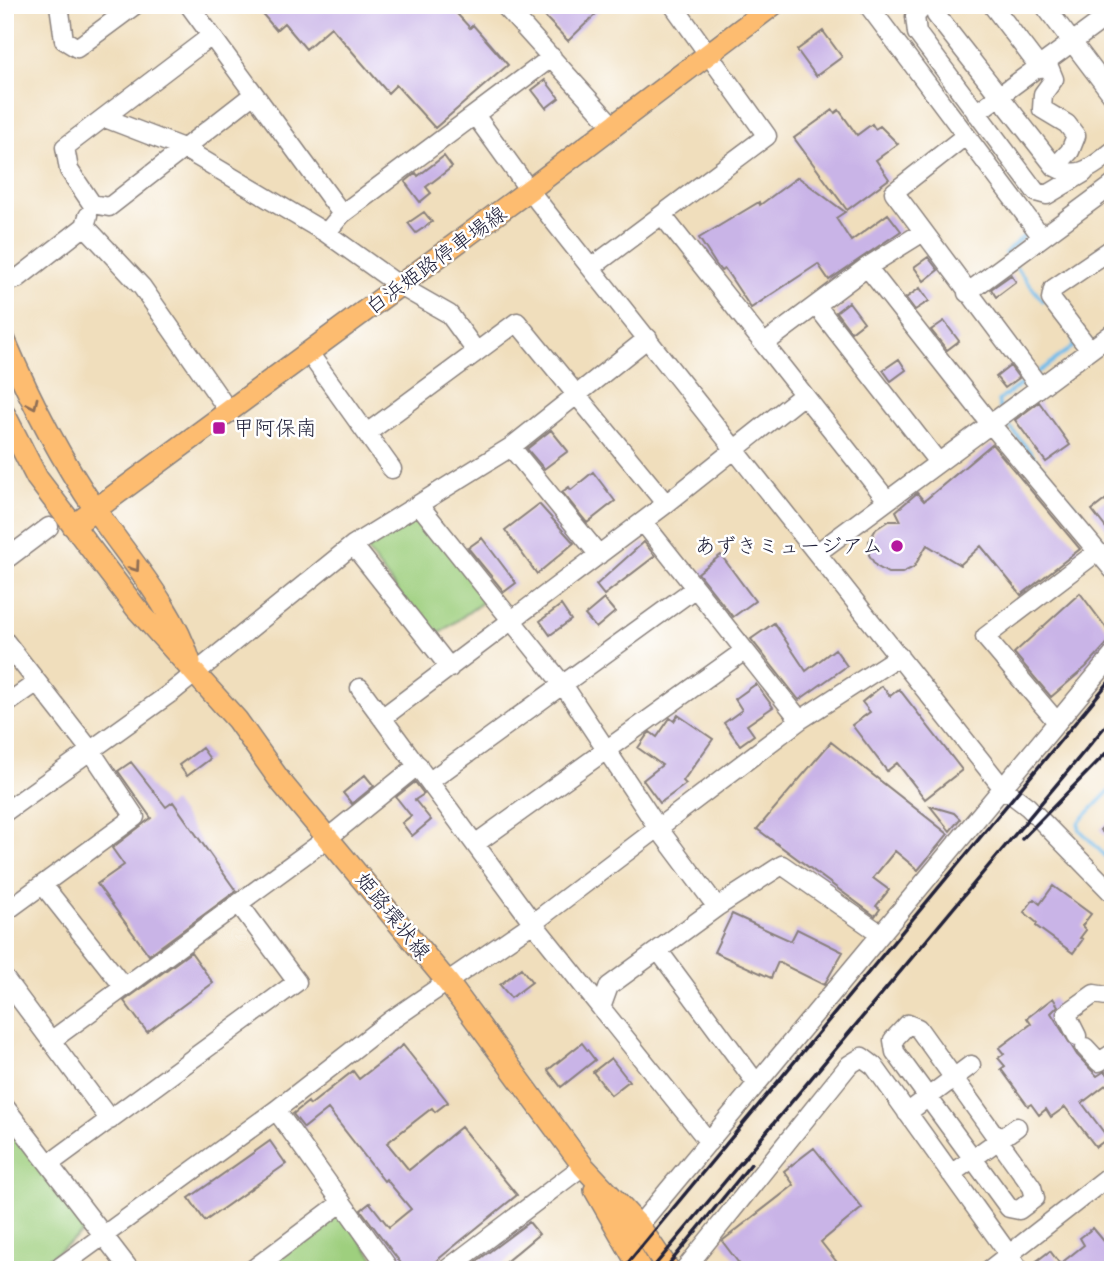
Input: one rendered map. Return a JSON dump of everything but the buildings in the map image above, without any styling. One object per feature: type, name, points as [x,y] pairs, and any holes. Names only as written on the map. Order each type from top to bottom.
[{"type":"main road","name":"白浜姫路停車場線","points":[[73,526],[529,191],[711,55],[773,5]]},
{"type":"main road","points":[[5,341],[41,420],[96,511]]},
{"type":"main road","points":[[5,415],[37,478],[73,526]]},
{"type":"main road","name":"姫路環状線","points":[[96,511],[163,607],[184,642],[194,674]]},
{"type":"main road","name":"姫路環状線","points":[[73,526],[136,608],[237,720],[281,782],[449,984],[583,1166],[639,1226],[669,1270]]},
{"type":"main road","name":"姫路環状線","points":[[583,1166],[641,1270]]},
{"type":"street","points":[[60,5],[64,40],[77,48],[135,5]]},
{"type":"street","points":[[189,5],[342,214]]},
{"type":"street","points":[[504,5],[613,126]]},
{"type":"street","points":[[592,267],[768,136],[673,5]]},
{"type":"street","points":[[868,5],[1042,237]]},
{"type":"street","points":[[925,5],[915,16],[917,33],[1035,192],[1047,195],[1084,173],[1113,151]]},
{"type":"street","points":[[933,5],[936,15],[1055,167],[1068,174],[1084,173]]},
{"type":"street","points":[[992,5],[1054,79],[1043,94],[1042,109],[1067,124],[1076,136],[1070,151],[1055,167]]},
{"type":"street","points":[[1044,5],[1113,96]]},
{"type":"street","points":[[976,113],[1113,12]]},
{"type":"street","points":[[211,36],[65,147],[69,170],[92,204],[109,207],[254,94]]},
{"type":"street","points":[[326,233],[342,214],[552,57]]},
{"type":"street","points":[[475,115],[529,191],[737,449],[1002,787],[1028,807],[1113,894]]},
{"type":"street","points":[[105,118],[183,148],[326,233],[400,286],[449,314],[476,351]]},
{"type":"street","points":[[965,136],[894,191],[1034,380]]},
{"type":"street","points":[[967,293],[1113,185]]},
{"type":"street","points":[[5,281],[17,279],[85,226],[92,204]]},
{"type":"street","points":[[662,215],[887,500]]},
{"type":"street","points":[[85,226],[142,288],[230,413]]},
{"type":"street","points":[[764,344],[867,267],[923,232]]},
{"type":"street","points":[[1090,349],[1051,299],[1053,289],[1113,248]]},
{"type":"street","points":[[867,267],[989,422],[1113,570]]},
{"type":"street","points":[[817,304],[937,461]]},
{"type":"street","points":[[367,433],[517,322],[666,504]]},
{"type":"street","points":[[817,553],[989,422],[1034,380],[1113,333]]},
{"type":"street","points":[[5,812],[194,674],[353,545],[512,447],[648,338]]},
{"type":"street","points":[[309,354],[392,469]]},
{"type":"street","points":[[382,718],[643,522],[803,395]]},
{"type":"street","points":[[512,447],[599,555]]},
{"type":"street","points":[[420,506],[564,685],[658,828],[717,907]]},
{"type":"street","points":[[643,522],[800,720]]},
{"type":"street","points":[[5,560],[49,527]]},
{"type":"street","points":[[353,545],[450,668]]},
{"type":"street","points":[[1056,722],[985,637],[1097,552]]},
{"type":"street","points":[[430,781],[694,589]]},
{"type":"street","points":[[5,641],[90,751],[135,817],[5,912]]},
{"type":"street","points":[[475,844],[744,651]]},
{"type":"street","points":[[624,1243],[1113,655]]},
{"type":"street","points":[[56,1270],[276,1110],[390,1021],[449,984],[533,923],[800,720],[899,656]]},
{"type":"street","points":[[5,705],[36,683]]},
{"type":"street","points":[[360,688],[533,923],[709,1142]]},
{"type":"street","points":[[52,1040],[329,837],[418,765]]},
{"type":"street","points":[[601,1008],[609,986],[717,907],[782,865],[881,934]]},
{"type":"street","points":[[43,885],[123,986]]},
{"type":"street","points":[[49,1164],[297,982],[239,904]]},
{"type":"street","points":[[658,950],[757,1084]]},
{"type":"street","points":[[5,979],[110,1119]]},
{"type":"street","points":[[1113,997],[1094,994],[1073,1001],[1066,1014],[1081,1041],[1099,1062],[1113,1053]]},
{"type":"street","points":[[908,1024],[918,1028],[954,1078],[1032,1187],[1035,1198],[1019,1210],[1009,1208],[895,1052],[893,1040],[908,1024]]},
{"type":"street","points":[[684,1270],[849,1065],[862,1057],[874,1066],[1020,1270]]},
{"type":"street","points":[[907,1112],[971,1065]]},
{"type":"street","points":[[5,1107],[130,1270]]},
{"type":"street","points":[[276,1110],[390,1270]]},
{"type":"street","points":[[951,1174],[1017,1127]]},
{"type":"street","points":[[446,1270],[583,1166]]},
{"type":"street","points":[[989,1270],[1113,1173]]},
{"type":"street","points":[[252,1270],[341,1203]]},
{"type":"green space","points":[[415,515],[423,515],[487,599],[433,638],[368,552],[368,542]]},
{"type":"green space","points":[[5,1119],[84,1223],[83,1233],[32,1270],[5,1270]]},
{"type":"green space","points":[[335,1215],[344,1218],[383,1270],[275,1270],[270,1264]]},
{"type":"waterway","points":[[1008,257],[1005,253],[1029,231]]},
{"type":"waterway","points":[[1015,266],[1043,301]]},
{"type":"waterway","points":[[1037,373],[1074,346],[1073,340]]},
{"type":"waterway","points":[[1000,408],[998,401],[1028,379]]},
{"type":"waterway","points":[[1006,422],[1113,553]]},
{"type":"waterway","points":[[1113,787],[1078,823],[1080,830],[1113,864]]},
{"type":"railway","points":[[622,1270],[1113,677]]},
{"type":"railway","points":[[651,1270],[1113,717]]},
{"type":"railway","points":[[1022,839],[1113,746]]},
{"type":"railway","points":[[664,1270],[751,1164]]},
{"type":"place","name":"甲阿保南","points":[[219,428]]},
{"type":"place","name":"あずきミュージアム","points":[[897,546]]}]
